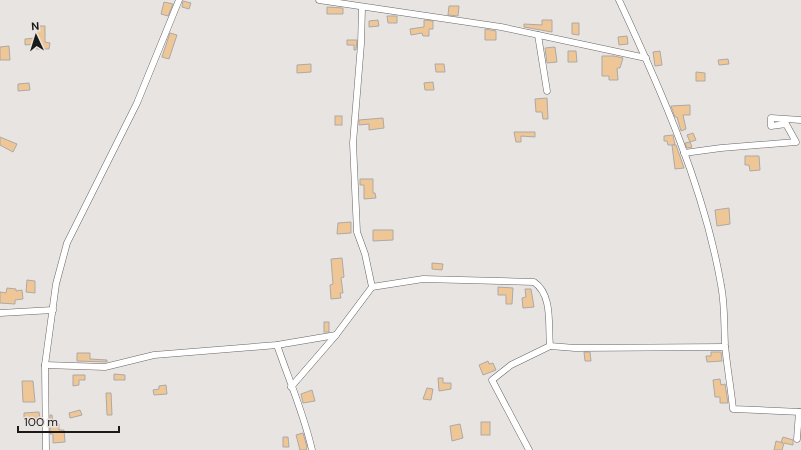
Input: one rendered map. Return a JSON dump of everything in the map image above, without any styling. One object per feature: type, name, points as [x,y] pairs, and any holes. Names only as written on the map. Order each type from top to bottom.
[{"type":"street","points":[[46,450],[45,365],[56,284],[67,243],[137,103],[179,0]]},
{"type":"street","points":[[319,0],[362,8],[501,27],[646,58]]},
{"type":"street","points":[[619,0],[646,58],[684,153],[709,228],[722,286],[725,347],[733,409],[800,412],[797,439]]},
{"type":"street","points":[[362,8],[361,44],[353,143],[357,232],[365,254],[372,287]]},
{"type":"street","points":[[538,35],[547,91]]},
{"type":"street","points":[[684,153],[721,148],[796,142],[786,124],[771,126],[771,118],[801,120]]},
{"type":"street","points":[[291,387],[336,335],[372,287],[423,279],[534,282],[541,287],[547,299],[550,346]]},
{"type":"street","points":[[0,313],[53,310]]},
{"type":"street","points":[[45,365],[105,367],[154,355],[278,345],[336,335]]},
{"type":"street","points":[[278,345],[291,387],[307,428],[312,450]]},
{"type":"street","points":[[530,450],[492,380],[511,365],[550,346],[575,348],[725,347]]},
{"type":"building","points":[[183,1],[191,3],[189,9],[182,7]]},
{"type":"building","points":[[164,2],[173,4],[168,16],[161,14]]},
{"type":"building","points":[[449,6],[459,6],[458,16],[448,15]]},
{"type":"building","points":[[327,7],[343,8],[343,14],[327,14]]},
{"type":"building","points":[[387,16],[397,16],[397,23],[388,23]]},
{"type":"building","points":[[378,20],[379,26],[369,27],[369,21]]},
{"type":"building","points":[[424,20],[433,21],[433,29],[429,29],[429,36],[423,36],[422,33],[411,35],[410,29],[424,27]]},
{"type":"building","points":[[542,20],[552,20],[552,32],[524,27],[524,24],[542,25]]},
{"type":"building","points":[[572,23],[579,23],[579,35],[572,34]]},
{"type":"building","points":[[36,26],[45,26],[45,42],[50,43],[49,49],[36,49],[36,44],[25,45],[25,39],[36,38]]},
{"type":"building","points":[[485,29],[496,31],[496,40],[485,40]]},
{"type":"building","points":[[170,33],[177,35],[169,59],[162,57]]},
{"type":"building","points":[[627,36],[628,44],[619,45],[618,37]]},
{"type":"building","points":[[347,40],[357,40],[356,50],[354,50],[354,45],[347,45]]},
{"type":"building","points":[[9,46],[10,60],[0,60],[0,47]]},
{"type":"building","points":[[555,47],[557,62],[547,63],[545,48]]},
{"type":"building","points":[[568,51],[576,51],[577,62],[568,62]]},
{"type":"building","points":[[660,51],[662,65],[655,66],[653,52]]},
{"type":"building","points":[[602,56],[623,58],[620,68],[617,68],[618,80],[609,80],[609,76],[602,76]]},
{"type":"building","points":[[728,59],[729,64],[719,65],[718,60]]},
{"type":"building","points":[[311,64],[311,72],[297,73],[297,65]]},
{"type":"building","points":[[435,64],[444,64],[445,72],[436,72]]},
{"type":"building","points":[[696,72],[705,73],[705,81],[696,81]]},
{"type":"building","points":[[433,82],[434,90],[425,90],[424,83]]},
{"type":"building","points":[[29,83],[30,90],[18,91],[18,84]]},
{"type":"building","points":[[547,98],[548,119],[543,119],[542,112],[536,112],[535,99]]},
{"type":"building","points":[[690,105],[690,115],[683,115],[686,129],[681,131],[677,117],[675,117],[671,106]]},
{"type":"building","points":[[335,116],[342,116],[342,125],[335,125]]},
{"type":"building","points":[[383,118],[384,128],[369,130],[369,124],[359,125],[359,120]]},
{"type":"building","points":[[514,132],[535,132],[535,137],[521,136],[521,142],[516,142]]},
{"type":"building","points":[[693,133],[696,140],[690,142],[687,135]]},
{"type":"building","points":[[673,135],[675,145],[668,145],[667,141],[664,141],[664,136]]},
{"type":"building","points":[[0,137],[17,144],[13,152],[0,145]]},
{"type":"building","points":[[690,142],[692,147],[687,148],[685,143]]},
{"type":"building","points":[[672,145],[676,145],[684,168],[675,169]]},
{"type":"building","points":[[745,156],[759,156],[760,170],[750,171],[749,165],[745,165]]},
{"type":"building","points":[[360,179],[373,179],[373,193],[375,193],[376,198],[364,199],[364,185],[360,185]]},
{"type":"building","points":[[729,208],[730,224],[717,226],[715,210]]},
{"type":"building","points":[[351,222],[351,233],[337,234],[338,223]]},
{"type":"building","points":[[373,230],[393,230],[393,240],[373,241]]},
{"type":"building","points":[[342,258],[344,277],[341,278],[343,293],[340,293],[341,298],[331,299],[330,285],[333,284],[331,259]]},
{"type":"building","points":[[432,263],[443,264],[442,270],[432,269]]},
{"type":"building","points":[[27,280],[35,281],[35,293],[26,292]]},
{"type":"building","points":[[498,287],[513,288],[512,304],[506,304],[506,295],[498,295]]},
{"type":"building","points":[[7,288],[16,289],[16,291],[22,290],[23,299],[15,300],[15,304],[0,303],[0,292],[6,293]]},
{"type":"building","points":[[525,289],[531,289],[534,307],[523,308],[522,298],[526,297]]},
{"type":"building","points":[[324,322],[329,322],[329,332],[324,332]]},
{"type":"building","points":[[584,352],[590,352],[591,361],[585,361]]},
{"type":"building","points":[[711,352],[721,352],[722,361],[707,362],[706,356],[711,356]]},
{"type":"building","points":[[77,353],[90,353],[90,359],[107,360],[107,362],[77,361]]},
{"type":"building","points":[[488,361],[489,364],[493,363],[496,370],[483,375],[479,365]]},
{"type":"building","points":[[114,374],[125,375],[125,380],[114,380]]},
{"type":"building","points":[[73,375],[85,375],[85,380],[79,380],[79,385],[73,386]]},
{"type":"building","points":[[438,378],[443,378],[443,383],[451,383],[451,389],[439,391]]},
{"type":"building","points":[[720,379],[721,385],[725,384],[728,403],[720,403],[720,397],[715,397],[713,380]]},
{"type":"building","points":[[22,381],[33,381],[35,402],[23,402]]},
{"type":"building","points":[[166,385],[167,394],[154,395],[153,390],[159,389],[159,386]]},
{"type":"building","points":[[427,388],[433,389],[431,400],[423,399]]},
{"type":"building","points":[[312,390],[315,401],[303,403],[301,394]]},
{"type":"building","points":[[106,393],[111,393],[112,415],[107,415]]},
{"type":"building","points":[[80,410],[82,415],[70,418],[69,413]]},
{"type":"building","points":[[39,412],[40,418],[24,420],[24,413]]},
{"type":"building","points":[[50,415],[52,415],[53,424],[59,424],[59,430],[64,430],[65,442],[53,443],[53,434],[50,434]]},
{"type":"building","points":[[481,422],[490,422],[490,435],[481,435]]},
{"type":"building","points":[[460,424],[463,438],[452,441],[450,426]]},
{"type":"building","points":[[303,433],[307,447],[306,450],[300,450],[296,435]]},
{"type":"building","points":[[283,437],[288,437],[289,447],[283,447]]},
{"type":"building","points":[[783,437],[793,440],[793,445],[784,443],[782,450],[774,450],[776,441],[783,443],[781,442]]}]
